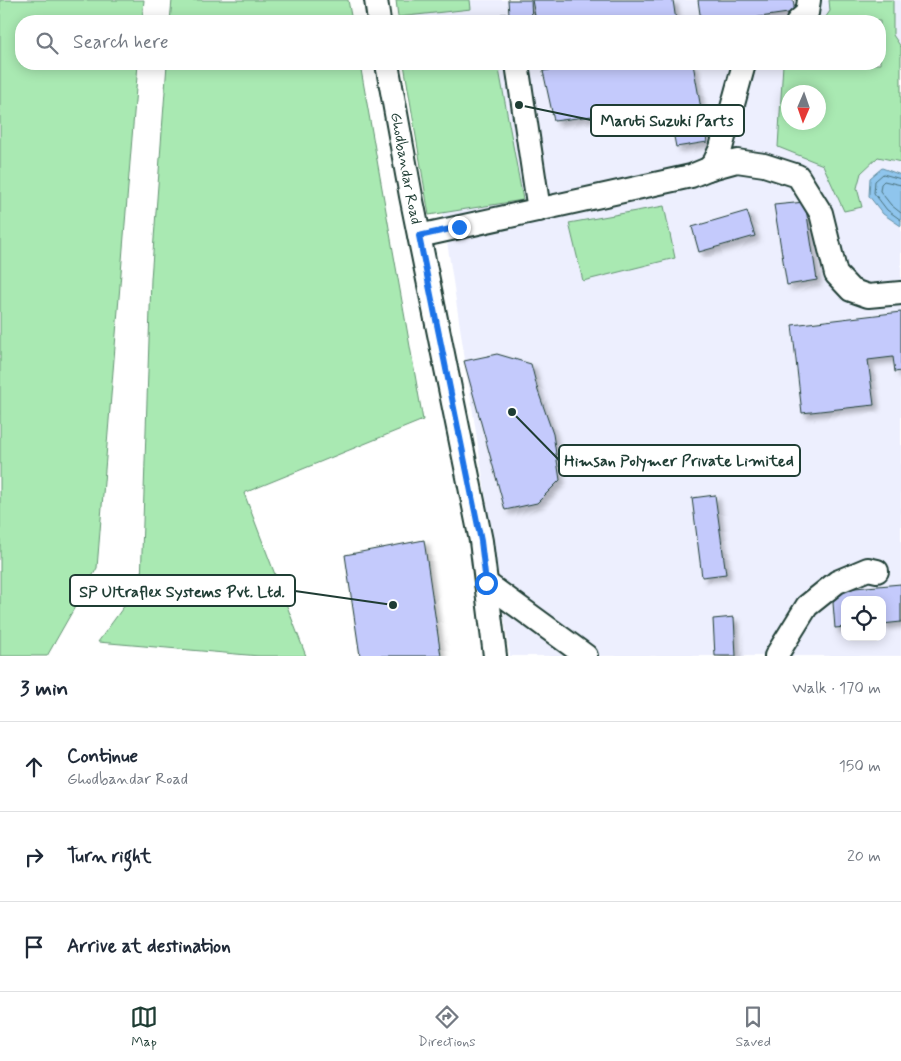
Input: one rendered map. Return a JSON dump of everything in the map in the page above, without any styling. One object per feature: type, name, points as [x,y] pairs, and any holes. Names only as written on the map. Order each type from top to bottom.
[{"type":"street","points":[[376,0],[378,15]]},
{"type":"street","points":[[805,15],[807,13],[809,0]]},
{"type":"street","name":"Ghodbandar Road","points":[[388,70],[419,236],[481,541],[495,656]]},
{"type":"street","points":[[518,70],[539,210]]},
{"type":"street","points":[[708,169],[714,163],[721,148],[742,70]]},
{"type":"street","points":[[419,236],[692,176],[708,169],[737,161],[764,165],[798,176],[821,213],[836,274],[850,290],[868,296],[901,293]]},
{"type":"street","points":[[776,656],[807,606],[837,582],[868,569],[877,571]]},
{"type":"street","points":[[486,583],[586,656]]},
{"type":"shaded area","points":[[410,0],[901,0],[901,656],[510,656],[421,70],[886,70],[886,15],[413,15]]},
{"type":"green space","points":[[0,0],[144,0],[143,15],[15,15],[15,70],[138,70],[97,568],[47,656],[0,656]]},
{"type":"green space","points":[[172,0],[348,0],[351,15],[171,15]]},
{"type":"green space","points":[[396,0],[470,0],[471,9],[416,15],[398,15]]},
{"type":"green space","points":[[829,0],[893,0],[893,35],[901,47],[901,162],[878,157],[861,173],[857,188],[862,207],[844,211],[823,165],[778,147],[781,97],[781,130],[826,130],[826,85],[782,85],[783,70],[886,70],[886,15],[827,15],[830,11]]},
{"type":"green space","points":[[167,70],[361,70],[423,420],[244,493],[306,656],[259,656],[98,642],[141,583],[151,279]]},
{"type":"green space","points":[[405,70],[499,70],[523,200],[429,215]]},
{"type":"green space","points":[[664,206],[675,258],[583,281],[569,223]]},
{"type":"water","points":[[882,168],[901,175],[901,226],[883,214],[869,196],[870,178]]},
{"type":"building","points":[[508,0],[531,0],[532,15],[501,15],[509,14]]},
{"type":"building","points":[[532,0],[673,0],[675,15],[535,15]]},
{"type":"building","points":[[698,0],[793,0],[795,12],[774,15],[700,15]]},
{"type":"building","points":[[694,70],[707,142],[676,147],[668,106],[554,121],[543,71]]},
{"type":"building","points":[[805,202],[817,280],[787,285],[774,205]]},
{"type":"building","points":[[747,211],[755,236],[699,252],[692,227]]},
{"type":"building","points":[[901,312],[901,371],[895,372],[893,357],[868,360],[874,405],[802,413],[792,325]]},
{"type":"building","points":[[497,354],[531,364],[553,434],[560,480],[537,503],[505,510],[464,361]]},
{"type":"building","points":[[715,495],[726,574],[702,577],[692,498]]},
{"type":"building","points":[[424,540],[441,656],[360,656],[345,555]]},
{"type":"building","points":[[901,584],[901,622],[886,624],[886,596],[841,596],[841,627],[835,628],[832,590]]},
{"type":"building","points":[[734,617],[736,656],[715,656],[713,619]]},
{"type":"place","name":"Maruti Suzuki Parts","points":[[519,105]]},
{"type":"place","name":"Himsan Polymer Private Limited","points":[[512,412]]},
{"type":"place","name":"SP Ultraflex Systems Pvt. Ltd.","points":[[393,605]]},
{"type":"route","points":[[459,227],[419,236],[481,541],[486,583]]}]
